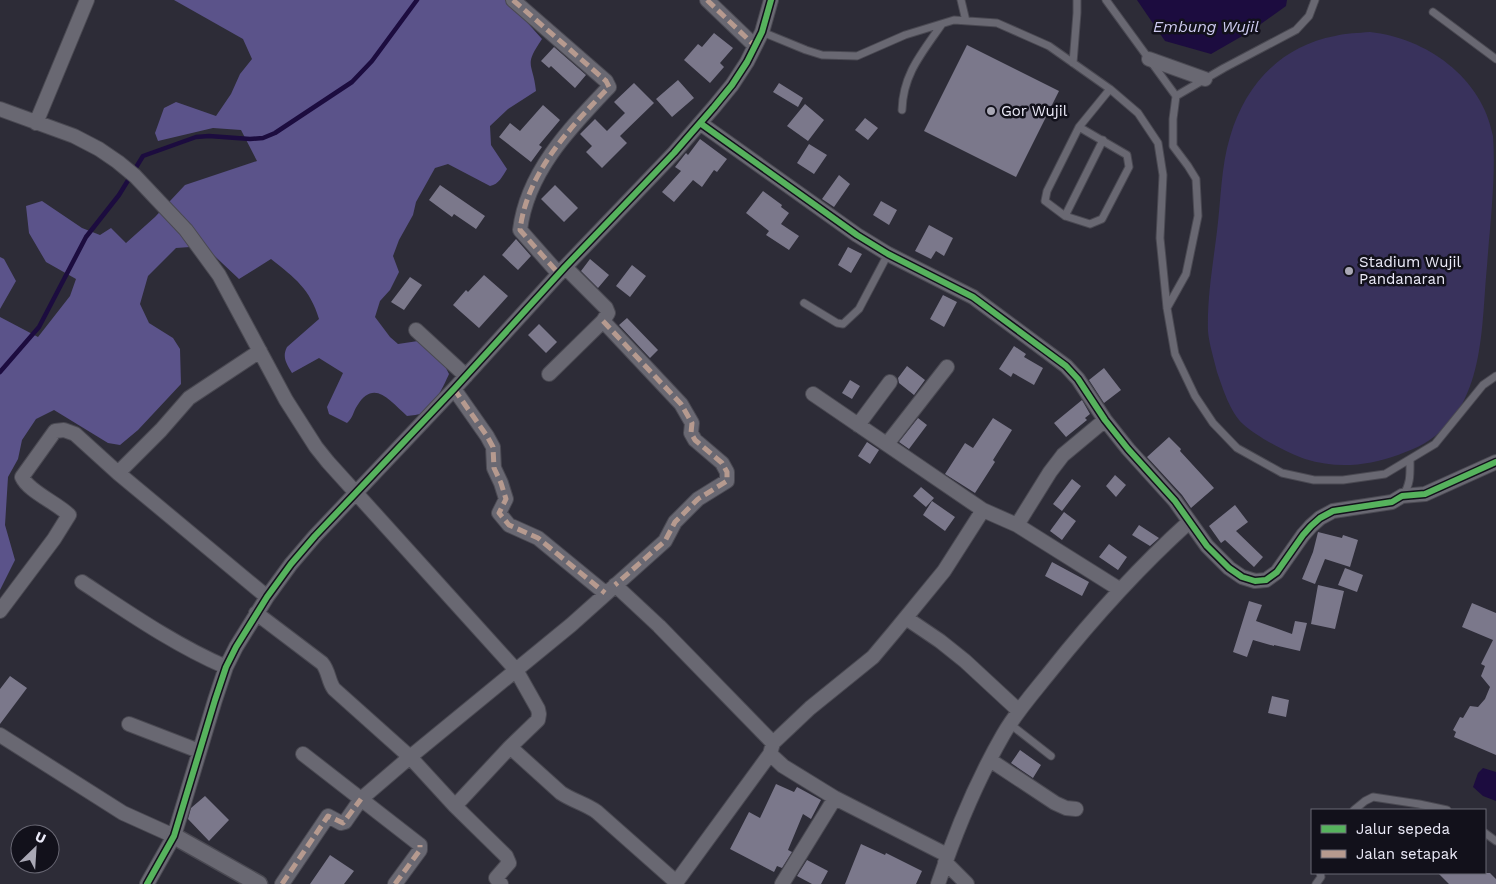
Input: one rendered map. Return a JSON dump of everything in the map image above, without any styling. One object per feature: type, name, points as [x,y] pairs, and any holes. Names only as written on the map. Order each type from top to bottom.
[{"type":"street","points":[[36,123],[87,0]]},
{"type":"street","points":[[513,0],[606,81],[608,87],[578,120],[544,164],[530,190],[520,230],[562,271],[606,308],[608,313],[603,321],[549,374]]},
{"type":"street","points":[[707,0],[755,46]]},
{"type":"street","points":[[147,884],[174,836],[226,667],[256,613],[291,564],[315,536],[674,153],[732,85],[762,32],[771,0]]},
{"type":"street","points":[[1149,59],[1205,79]]},
{"type":"street","points":[[0,109],[74,136],[118,162],[135,176],[186,230],[219,275],[286,400],[316,447],[516,670],[539,714],[538,720],[455,806]]},
{"type":"street","points":[[700,123],[820,210],[888,254],[974,297],[1066,366],[1078,379],[1105,420],[1128,450],[1175,502],[1207,546],[1229,568],[1242,577],[1255,581],[1266,580],[1277,572],[1310,526],[1320,518],[1340,510],[1392,502],[1402,496],[1425,494],[1496,462]]},
{"type":"street","points":[[282,884],[328,816],[343,823],[361,799],[570,625],[665,542],[675,522],[698,500],[727,481],[727,472],[722,463],[695,440],[691,433],[692,423],[681,404],[603,321]]},
{"type":"street","points":[[416,330],[466,376]]},
{"type":"street","points":[[118,473],[162,430],[189,398],[260,351]]},
{"type":"street","points":[[887,444],[947,367]]},
{"type":"street","points":[[858,425],[890,382]]},
{"type":"street","points":[[454,389],[493,447],[494,468],[506,499],[499,513],[509,525],[538,538],[659,626],[771,749],[783,766],[835,798],[946,859],[967,884]]},
{"type":"street","points":[[813,394],[984,510],[1016,525],[1120,589]]},
{"type":"street","points":[[1016,525],[1063,455],[1105,420]]},
{"type":"street","points":[[0,611],[54,539],[69,515],[61,507],[25,484],[22,477],[55,431],[64,430],[75,434],[118,473],[267,598]]},
{"type":"street","points":[[510,747],[561,793],[571,800],[589,806],[597,812],[676,883],[771,749],[816,703],[873,656],[944,571],[984,510]]},
{"type":"street","points":[[938,884],[946,859],[975,789],[1019,711],[1120,589],[1154,553],[1189,522]]},
{"type":"street","points":[[82,582],[151,628],[198,655],[226,667]]},
{"type":"street","points":[[256,613],[322,663],[326,667],[330,684],[334,690],[410,757],[455,806],[509,860],[510,863],[496,877],[501,884]]},
{"type":"street","points":[[906,618],[965,661],[1019,711]]},
{"type":"street","points":[[129,724],[199,751]]},
{"type":"street","points":[[0,736],[123,814],[174,836],[259,884]]},
{"type":"street","points":[[303,754],[420,845],[420,850],[395,884]]},
{"type":"street","points":[[990,760],[1055,803],[1076,810]]},
{"type":"street","points":[[782,884],[835,798]]},
{"type":"lane","points":[[961,0],[966,21]]},
{"type":"lane","points":[[1073,63],[1077,0]]},
{"type":"lane","points":[[1106,0],[1176,96],[1173,119],[1173,146],[1196,179],[1198,216],[1186,274],[1167,308]]},
{"type":"lane","points":[[1176,96],[1296,30],[1309,16],[1315,0]]},
{"type":"lane","points":[[1433,12],[1496,59]]},
{"type":"lane","points":[[762,32],[822,55],[857,56],[905,36],[954,20],[997,23],[1049,46],[1110,89],[1138,113],[1158,143],[1163,175],[1160,238],[1167,308],[1175,354],[1194,396],[1213,423],[1237,448],[1282,473],[1314,480],[1343,480],[1385,474],[1435,444],[1483,385],[1496,376]]},
{"type":"lane","points":[[902,110],[902,93],[909,74],[943,24]]},
{"type":"lane","points":[[1079,127],[1127,155],[1129,167],[1102,220],[1090,224],[1065,216],[1045,201],[1047,191],[1079,127],[1110,89]]},
{"type":"lane","points":[[1065,216],[1103,140]]},
{"type":"lane","points":[[1158,143],[1173,146]]},
{"type":"lane","points":[[804,302],[837,323],[843,324],[860,308],[888,254]]},
{"type":"lane","points":[[1402,496],[1407,490],[1410,480],[1410,460]]},
{"type":"lane","points":[[1010,724],[1051,756]]},
{"type":"lane","points":[[1355,809],[1365,801],[1373,798],[1442,809]]},
{"type":"shaded area","points":[[174,0],[507,0],[542,39],[531,60],[536,91],[508,109],[490,126],[491,145],[507,169],[500,180],[490,186],[448,164],[435,168],[416,202],[413,215],[399,240],[393,256],[399,272],[390,290],[380,301],[375,317],[390,337],[398,344],[418,341],[443,362],[449,374],[438,395],[427,410],[421,414],[407,416],[388,399],[376,393],[363,398],[347,423],[329,414],[327,407],[343,373],[319,358],[292,373],[285,360],[287,347],[319,319],[311,300],[301,285],[271,259],[239,279],[204,246],[176,248],[148,276],[140,304],[149,323],[173,338],[180,349],[181,384],[138,430],[120,445],[108,443],[54,410],[36,419],[22,440],[18,459],[8,477],[5,525],[15,560],[0,590],[0,317],[38,337],[70,296],[76,279],[46,262],[29,233],[26,206],[42,201],[82,228],[100,235],[111,228],[126,243],[155,217],[185,185],[257,161],[241,130],[213,128],[158,141],[155,133],[164,108],[176,102],[216,116],[231,94],[240,74],[252,59],[243,39]]},
{"type":"shaded area","name":"Stadium Wujil Pandanaran","points":[[1370,32],[1411,42],[1431,52],[1464,79],[1477,96],[1487,115],[1493,136],[1492,201],[1481,339],[1477,364],[1470,387],[1460,409],[1445,428],[1422,445],[1375,462],[1340,465],[1317,462],[1291,453],[1248,429],[1238,419],[1227,400],[1209,341],[1209,294],[1227,148],[1245,101],[1268,71],[1298,49],[1316,41],[1339,35]]},
{"type":"shaded area","points":[[0,257],[4,259],[16,281],[0,309]]},
{"type":"water","name":"Embung Wujil","points":[[1137,0],[1287,0],[1286,6],[1251,31],[1211,54],[1165,41]]},
{"type":"water","points":[[1483,768],[1496,772],[1496,801],[1483,796],[1473,787],[1478,773]]},
{"type":"building","points":[[714,33],[733,48],[720,63],[724,67],[710,83],[684,60],[698,44],[702,47]]},
{"type":"building","name":"Gor Wujil","points":[[967,45],[1059,91],[1016,177],[924,131]]},
{"type":"building","points":[[554,47],[586,75],[575,88],[551,66],[549,68],[541,61]]},
{"type":"building","points":[[678,80],[694,98],[672,117],[656,99]]},
{"type":"building","points":[[634,83],[654,103],[620,136],[627,143],[602,168],[586,152],[592,146],[580,134],[595,119],[607,131],[625,113],[614,102]]},
{"type":"building","points":[[779,83],[803,98],[798,107],[773,92]]},
{"type":"building","points":[[805,104],[824,120],[808,141],[787,126]]},
{"type":"building","points":[[543,105],[560,120],[539,145],[542,147],[531,162],[499,137],[510,123],[520,131]]},
{"type":"building","points":[[865,118],[878,128],[868,140],[855,130]]},
{"type":"building","points":[[700,139],[727,159],[717,172],[714,170],[702,187],[693,180],[674,202],[662,192],[681,171],[675,167],[686,153],[688,155]]},
{"type":"building","points":[[809,144],[827,155],[814,174],[797,163]]},
{"type":"building","points":[[839,175],[850,184],[834,207],[822,199]]},
{"type":"building","points":[[440,185],[485,216],[476,229],[454,214],[452,217],[429,200]]},
{"type":"building","points":[[555,185],[578,208],[564,222],[541,199]]},
{"type":"building","points":[[763,191],[782,205],[781,207],[789,213],[781,224],[799,236],[789,250],[766,235],[769,231],[746,213]]},
{"type":"building","points":[[881,201],[897,210],[889,225],[873,215]]},
{"type":"building","points":[[929,225],[953,238],[944,256],[936,251],[931,259],[915,251]]},
{"type":"building","points":[[516,239],[531,256],[518,270],[502,255]]},
{"type":"building","points":[[848,247],[862,254],[851,273],[838,265]]},
{"type":"building","points":[[590,259],[609,275],[598,288],[581,271]]},
{"type":"building","points":[[632,265],[646,276],[630,297],[616,286]]},
{"type":"building","points":[[484,275],[508,296],[479,328],[453,305],[466,290],[468,292]]},
{"type":"building","points":[[410,277],[422,285],[404,310],[391,302]]},
{"type":"building","points":[[943,295],[957,302],[944,327],[930,319]]},
{"type":"building","points":[[627,318],[658,350],[650,358],[619,325]]},
{"type":"building","points":[[539,324],[557,342],[546,353],[528,335]]},
{"type":"building","points":[[1014,346],[1026,354],[1024,357],[1043,368],[1034,385],[1013,373],[1011,377],[999,369]]},
{"type":"building","points":[[907,366],[925,380],[914,395],[899,383],[898,378]]},
{"type":"building","points":[[1104,368],[1121,390],[1104,403],[1089,380]]},
{"type":"building","points":[[850,380],[860,386],[852,399],[842,393]]},
{"type":"building","points":[[1082,400],[1090,414],[1085,418],[1087,420],[1066,437],[1054,423]]},
{"type":"building","points":[[918,418],[927,425],[909,449],[899,442]]},
{"type":"building","points":[[993,418],[1012,430],[993,460],[995,462],[975,493],[945,474],[965,443],[973,448]]},
{"type":"building","points":[[1169,437],[1214,488],[1191,508],[1182,495],[1147,457]]},
{"type":"building","points":[[867,442],[879,450],[870,464],[858,456]]},
{"type":"building","points":[[1115,475],[1126,485],[1116,497],[1106,486]]},
{"type":"building","points":[[1072,479],[1081,486],[1062,511],[1053,504]]},
{"type":"building","points":[[921,487],[934,498],[926,507],[913,496]]},
{"type":"building","points":[[932,501],[955,517],[945,531],[923,515]]},
{"type":"building","points":[[1235,505],[1248,522],[1236,531],[1263,557],[1254,567],[1225,540],[1221,543],[1209,526]]},
{"type":"building","points":[[1064,512],[1076,521],[1062,540],[1050,531]]},
{"type":"building","points":[[1139,525],[1159,538],[1150,546],[1132,535]]},
{"type":"building","points":[[1318,532],[1342,538],[1343,535],[1358,540],[1350,567],[1325,559],[1315,584],[1302,579],[1313,552]]},
{"type":"building","points":[[1109,544],[1127,557],[1118,570],[1099,557]]},
{"type":"building","points":[[1052,562],[1089,582],[1082,596],[1045,576]]},
{"type":"building","points":[[1345,568],[1363,575],[1357,592],[1338,585]]},
{"type":"building","points":[[1318,585],[1344,591],[1335,629],[1311,624]]},
{"type":"building","points":[[1249,601],[1262,605],[1256,621],[1292,634],[1295,621],[1307,623],[1300,651],[1253,640],[1247,657],[1233,652]]},
{"type":"building","points":[[1472,603],[1496,613],[1496,755],[1454,737],[1456,732],[1453,730],[1460,717],[1463,718],[1470,706],[1478,707],[1485,699],[1490,687],[1481,676],[1485,666],[1481,664],[1493,640],[1462,627]]},
{"type":"building","points":[[10,676],[27,688],[0,724],[0,689]]},
{"type":"building","points":[[1272,696],[1289,700],[1286,717],[1268,713]]},
{"type":"building","points":[[1020,750],[1041,765],[1033,778],[1011,763]]},
{"type":"building","points":[[776,784],[794,792],[797,787],[821,800],[811,819],[803,814],[788,850],[792,852],[782,868],[777,866],[774,872],[730,849],[749,812],[760,818]]},
{"type":"building","points":[[205,796],[229,820],[209,841],[188,819],[191,808]]},
{"type":"building","points":[[861,844],[885,855],[886,853],[922,871],[916,884],[845,884]]},
{"type":"building","points":[[330,855],[354,871],[344,884],[310,884]]},
{"type":"building","points":[[807,860],[828,871],[821,884],[812,884],[797,876]]},
{"type":"building","points":[[1490,873],[1496,879],[1496,884],[1449,884],[1439,874]]},
{"type":"waterway","points":[[0,372],[39,327],[86,237],[119,195],[143,156],[196,137],[250,139],[263,138],[275,133],[352,82],[372,61],[417,0]]},
{"type":"marked path","points":[[513,0],[606,81],[609,87],[552,152],[531,189],[524,209],[520,230],[559,274]]},
{"type":"marked path","points":[[707,0],[755,46]]},
{"type":"marked path","points":[[603,321],[681,404],[692,423],[691,433],[695,440],[722,463],[727,472],[727,481],[698,499],[675,522],[665,541],[615,585]]},
{"type":"marked path","points":[[454,389],[493,447],[494,468],[506,499],[499,513],[509,525],[538,538],[605,593]]},
{"type":"marked path","points":[[282,884],[328,816],[343,823],[361,799]]},
{"type":"marked path","points":[[395,884],[420,850],[420,845]]},
{"type":"cycle path","points":[[147,884],[174,836],[226,667],[267,597],[291,564],[315,536],[454,389],[565,267],[674,153],[714,107],[732,85],[747,62],[762,32],[771,0]]},
{"type":"cycle path","points":[[700,123],[857,235],[888,254],[973,297],[1066,366],[1078,379],[1105,420],[1128,449],[1175,501],[1207,546],[1229,568],[1242,577],[1255,581],[1266,580],[1277,572],[1311,526],[1320,518],[1333,511],[1392,502],[1402,496],[1425,494],[1496,462]]},
{"type":"place","name":"Gor Wujil","points":[[991,111]]},
{"type":"place","name":"Stadium Wujil Pandanaran","points":[[1349,271]]}]
